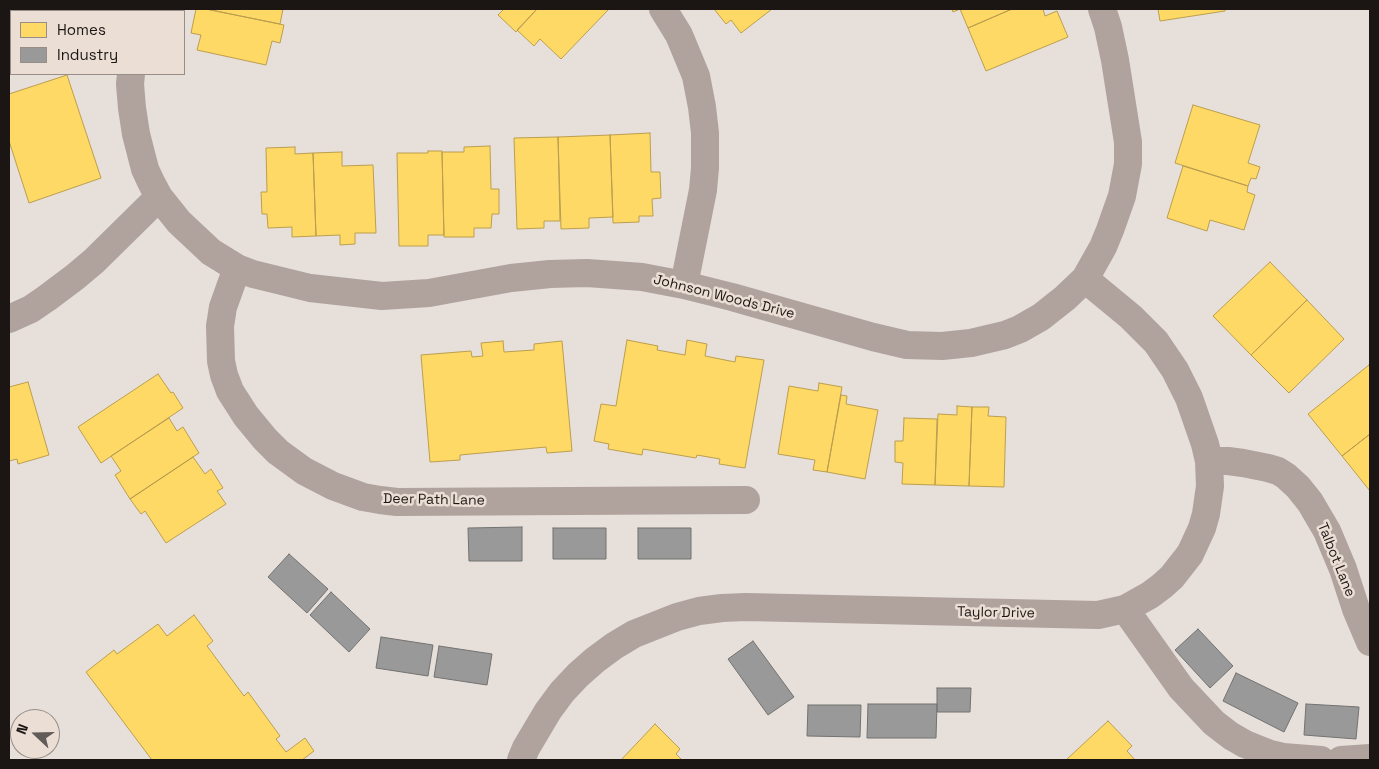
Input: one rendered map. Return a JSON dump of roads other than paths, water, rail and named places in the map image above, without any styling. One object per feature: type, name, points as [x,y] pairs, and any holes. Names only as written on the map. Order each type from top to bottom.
[{"type":"street","points":[[663,9],[679,35],[696,76],[705,133],[703,190],[684,284]]},
{"type":"street","name":"Johnson Woods Drive","points":[[130,75],[136,134],[145,169],[159,197],[179,222],[211,252],[237,268],[260,276],[310,288],[382,296],[429,293],[503,279],[550,274],[614,274],[684,284],[873,338],[907,344],[942,346],[971,343],[1005,335],[1020,329],[1065,298],[1085,279],[1102,247],[1122,196],[1128,164],[1128,142],[1115,60],[1102,9]]},
{"type":"street","points":[[9,319],[31,309],[75,277],[94,261],[159,197]]},
{"type":"street","name":"Deer Path Lane","points":[[237,268],[224,307],[220,326],[221,361],[230,390],[246,416],[278,452],[304,471],[333,486],[363,497],[397,502],[746,500]]},
{"type":"street","name":"Taylor Drive","points":[[521,760],[548,711],[562,692],[594,660],[634,634],[655,624],[688,614],[722,608],[746,608],[1098,615],[1125,609],[1144,599],[1162,586],[1172,577],[1190,554],[1206,514],[1210,486],[1208,461],[1201,430],[1189,398],[1175,370],[1156,342],[1131,317],[1085,279]]},
{"type":"street","name":"Talbot Lane","points":[[1208,461],[1228,461],[1256,465],[1282,474],[1298,486],[1327,531],[1370,642]]},
{"type":"street","points":[[1125,609],[1181,688],[1214,722],[1231,736],[1270,754],[1320,760]]},
{"type":"street","points":[[1341,760],[1370,758]]}]
